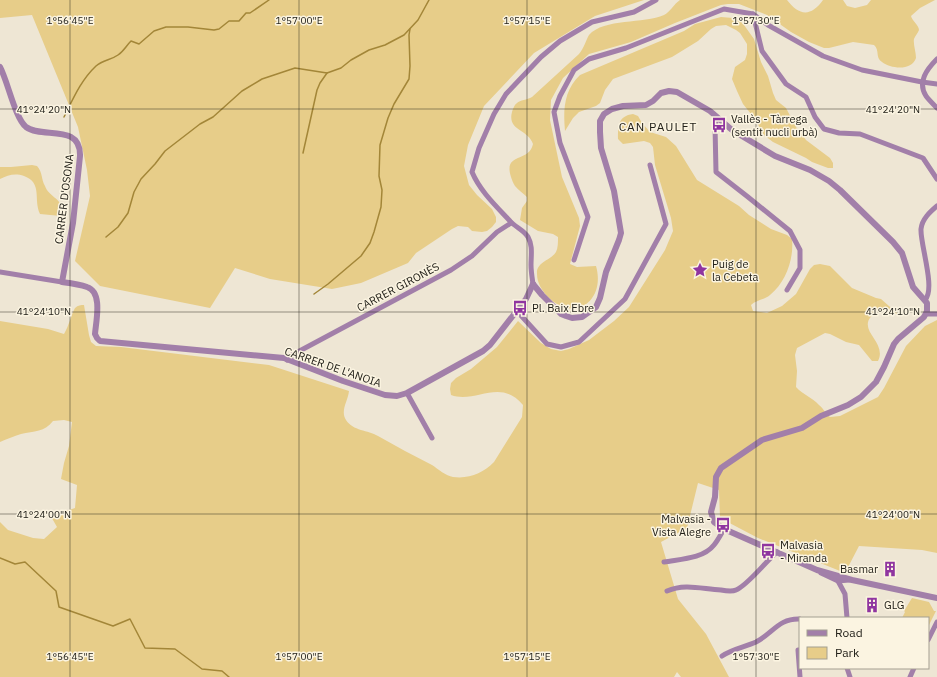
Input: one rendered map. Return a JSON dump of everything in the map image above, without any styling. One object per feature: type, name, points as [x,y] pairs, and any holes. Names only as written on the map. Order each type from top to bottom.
[{"type":"street","points":[[656,0],[634,12],[601,19],[583,27],[553,46],[506,94],[494,114],[479,148],[472,172],[476,182],[511,223],[520,228],[528,237],[532,248],[531,266],[533,284],[542,296],[562,314],[572,318],[582,317],[596,307],[600,298],[606,272],[621,232],[614,191],[601,148],[600,122],[604,114],[612,108],[646,105],[653,101],[661,93],[669,91],[684,95],[717,117],[729,128],[747,140],[783,160],[810,170],[840,190],[893,242],[902,253],[913,287],[925,300],[928,307],[926,314],[921,321],[898,339],[894,344],[881,375],[866,393],[848,405],[821,416],[802,428],[762,440],[728,462],[719,470],[716,477],[715,496],[711,512],[714,522],[724,529],[817,570],[838,581],[852,580]]},
{"type":"street","points":[[574,260],[588,218],[560,143],[554,112],[560,96],[574,70],[589,59],[626,48],[724,9],[753,14],[768,25],[823,56],[862,70],[937,84]]},
{"type":"street","points":[[753,14],[762,51],[786,84],[806,97],[815,116],[824,128],[838,133],[860,134],[923,158],[937,179]]},
{"type":"street","points":[[937,59],[926,70],[922,82],[925,95],[937,108]]},
{"type":"street","name":"CARRER D'OSONA","points":[[0,67],[17,112],[25,126],[34,130],[66,135],[75,141],[79,147],[80,156],[73,223],[62,282]]},
{"type":"street","points":[[717,117],[715,126],[716,172],[790,231],[800,250],[800,268],[787,290]]},
{"type":"street","points":[[516,310],[547,344],[561,347],[579,342],[625,299],[666,224],[650,165]]},
{"type":"street","points":[[925,300],[929,296],[929,291],[921,228],[927,215],[937,206]]},
{"type":"street","name":"CARRER GIRONÈS","points":[[287,360],[292,355],[451,270],[472,256],[497,232],[511,223]]},
{"type":"street","points":[[0,272],[62,282]]},
{"type":"street","name":"CARRER DE L'ANOIA","points":[[62,282],[86,286],[95,293],[97,302],[95,334],[98,340],[105,342],[280,358],[385,395],[397,396],[407,393],[490,345],[526,299],[533,284]]},
{"type":"street","points":[[526,299],[534,295],[542,296]]},
{"type":"street","points":[[926,314],[937,314]]},
{"type":"street","points":[[407,393],[432,438]]},
{"type":"street","points":[[664,562],[703,553],[714,546],[724,529]]},
{"type":"street","points":[[667,591],[678,587],[688,586],[735,591],[744,585],[777,552]]},
{"type":"street","points":[[817,570],[852,580],[937,598]]},
{"type":"street","points":[[838,581],[845,594],[847,617]]},
{"type":"street","points":[[722,656],[757,641],[785,621],[799,619]]},
{"type":"street","points":[[929,638],[937,622]]},
{"type":"green space","points":[[0,0],[644,0],[595,16],[534,53],[484,106],[468,145],[464,166],[469,185],[492,209],[496,217],[496,222],[487,231],[472,231],[468,227],[458,226],[416,253],[408,263],[361,283],[332,289],[270,279],[235,268],[210,308],[100,286],[75,261],[90,196],[87,170],[78,127],[32,15],[0,18]]},
{"type":"green space","points":[[680,0],[787,0],[800,12],[810,12],[823,0],[843,0],[847,6],[855,8],[867,5],[871,0],[935,0],[920,8],[911,16],[919,30],[914,39],[916,58],[910,65],[901,68],[882,62],[874,45],[853,42],[824,48],[791,32],[767,15],[739,4],[721,5],[631,42],[589,54],[563,78],[551,100],[550,120],[562,177],[579,218],[580,226],[570,264],[577,267],[596,266],[598,278],[596,289],[592,298],[585,305],[577,308],[567,308],[557,304],[547,296],[543,291],[537,277],[537,270],[541,264],[556,252],[558,247],[558,237],[553,234],[538,231],[520,220],[522,208],[527,201],[527,197],[513,183],[509,169],[510,164],[527,154],[531,150],[533,144],[527,135],[515,127],[512,123],[511,118],[513,108],[518,102],[532,97],[579,54],[589,35],[596,30],[604,26],[614,24],[656,18],[668,12]]},
{"type":"green space","points":[[721,17],[739,20],[744,25],[754,39],[761,62],[768,76],[776,100],[786,108],[796,127],[806,140],[830,158],[833,163],[833,168],[828,168],[812,162],[773,142],[764,135],[755,119],[743,104],[732,79],[735,67],[745,60],[747,54],[747,44],[740,33],[726,25],[716,26],[698,41],[672,57],[613,79],[605,90],[600,103],[579,112],[573,118],[565,131],[564,116],[566,101],[571,87],[580,75],[684,31],[695,24]]},
{"type":"green space","points":[[633,114],[638,116],[650,132],[666,137],[676,146],[697,180],[739,206],[749,215],[771,229],[787,235],[792,239],[792,254],[785,277],[776,290],[770,295],[751,305],[753,311],[767,313],[782,306],[796,294],[810,269],[814,265],[820,264],[830,266],[852,288],[881,299],[898,314],[882,308],[872,315],[868,322],[868,328],[878,346],[880,353],[878,361],[872,361],[859,345],[846,342],[825,333],[797,348],[795,355],[797,371],[796,387],[816,402],[830,417],[840,416],[878,397],[906,346],[925,326],[937,320],[937,553],[922,550],[859,546],[845,573],[758,538],[720,518],[719,490],[698,483],[687,528],[661,542],[678,599],[706,634],[729,677],[681,677],[677,672],[674,677],[0,677],[0,522],[8,530],[33,538],[44,539],[57,527],[49,513],[60,513],[75,508],[77,485],[61,479],[69,446],[72,422],[64,420],[53,421],[50,425],[43,429],[21,434],[0,442],[0,321],[48,329],[64,334],[75,308],[84,305],[91,342],[96,346],[121,347],[269,365],[349,391],[344,417],[349,424],[378,436],[450,476],[471,476],[481,472],[494,462],[522,417],[523,405],[514,397],[506,393],[497,392],[460,397],[451,395],[451,383],[456,378],[471,369],[497,347],[518,321],[541,343],[551,349],[561,351],[589,340],[614,321],[629,307],[665,250],[673,231],[671,218],[655,165],[653,147],[650,143],[644,141],[623,144],[618,139],[620,122],[624,117]]},
{"type":"green space","points":[[37,166],[47,190],[62,206],[64,211],[61,216],[40,214],[37,203],[36,187],[30,179],[21,175],[15,175],[0,179],[0,167]]},
{"type":"green space","points":[[912,598],[929,602],[934,611],[936,611],[929,625],[929,617],[902,617],[905,612],[904,611]]},
{"type":"waterway","points":[[64,117],[78,90],[91,71],[104,61],[115,57],[131,41],[139,44],[154,31],[166,27],[219,29],[229,21],[239,21],[246,13],[250,13],[269,0]]},
{"type":"waterway","points":[[303,153],[317,90],[327,73],[341,68],[351,60],[369,50],[385,45],[404,35],[418,20],[429,0]]},
{"type":"waterway","points":[[314,294],[361,256],[370,243],[374,232],[381,207],[382,190],[379,176],[380,145],[394,104],[409,79],[410,29]]},
{"type":"waterway","points":[[106,237],[118,227],[128,213],[134,192],[141,179],[165,151],[200,124],[213,117],[242,91],[262,79],[295,68],[327,73]]},
{"type":"waterway","points":[[0,558],[15,564],[25,562],[56,591],[59,607],[113,626],[130,619],[145,648],[175,649],[202,669],[222,671],[229,677]]},
{"type":"place","name":"Vallès - Tàrrega (sentit nucli urbà)","points":[[719,125]]},
{"type":"place","name":"Puig de la Cebeta","points":[[700,270]]},
{"type":"place","name":"Pl. Baix Ebre","points":[[520,308]]},
{"type":"place","name":"Malvasia - Vista Alegre","points":[[723,525]]},
{"type":"place","name":"Malvasia - Miranda","points":[[768,551]]},
{"type":"place","name":"Basmar","points":[[890,569]]},
{"type":"place","name":"GLG","points":[[872,605]]},
{"type":"district","name":"CAN PAULET","points":[[658,126]]}]
